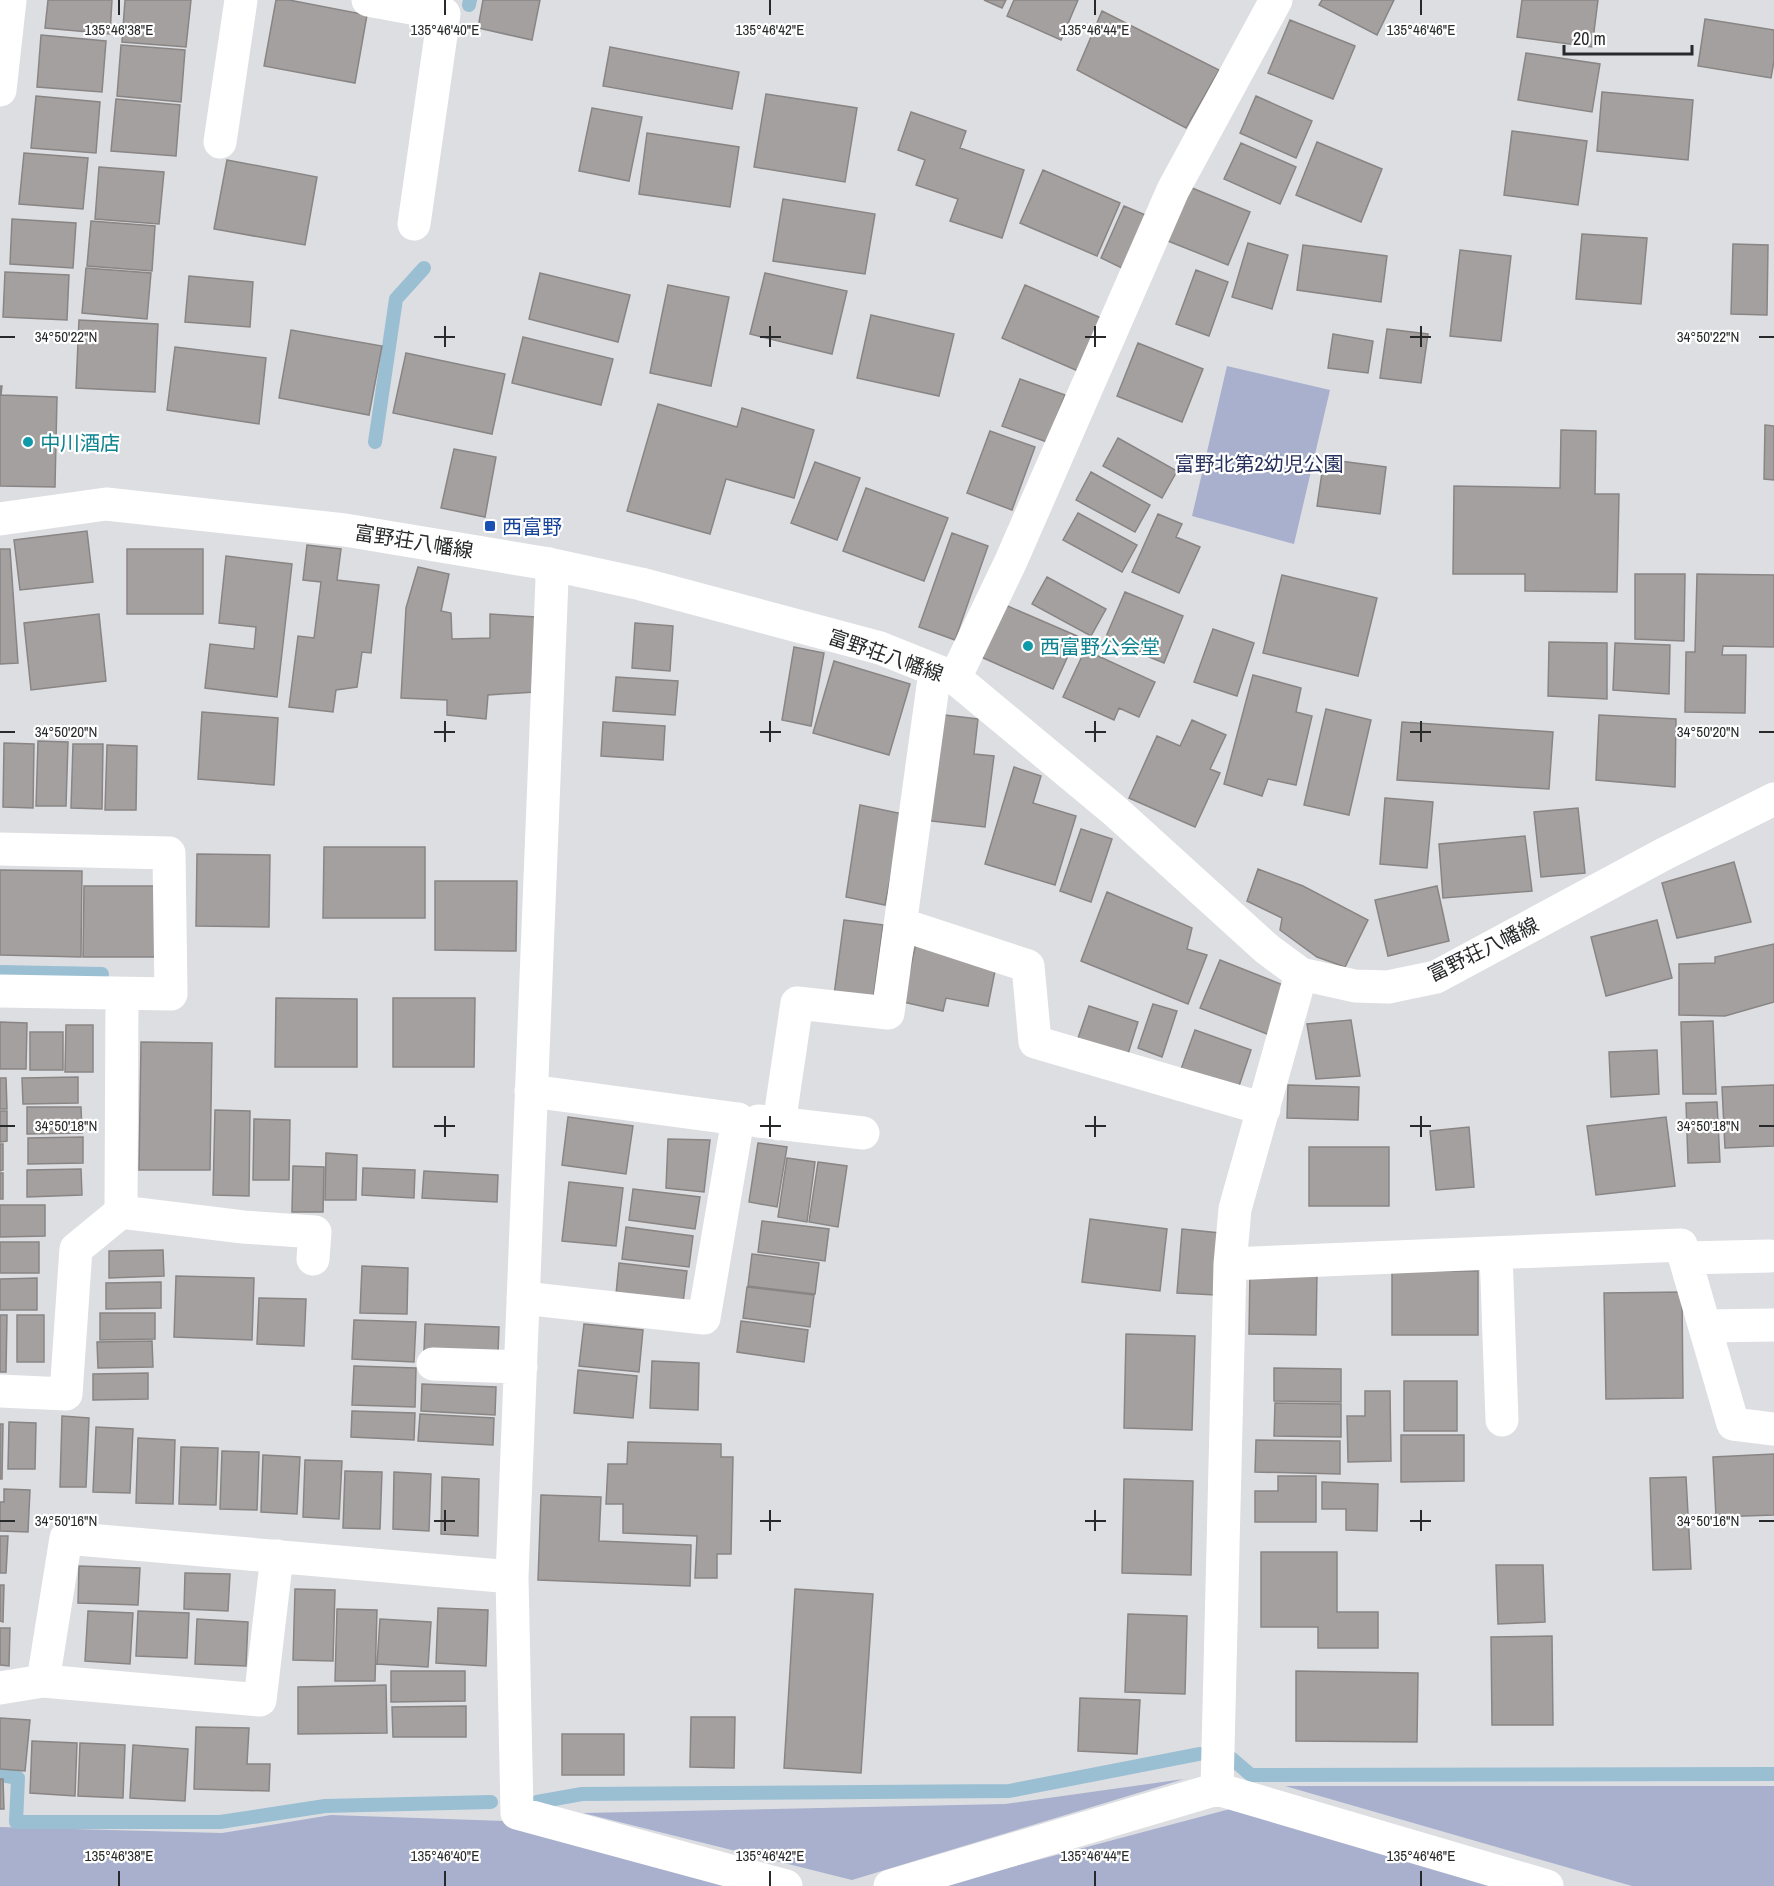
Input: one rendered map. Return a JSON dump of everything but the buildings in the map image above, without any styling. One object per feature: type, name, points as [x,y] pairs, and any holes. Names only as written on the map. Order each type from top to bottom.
[{"type":"street","points":[[0,90],[10,0]]},
{"type":"street","points":[[220,142],[241,0]]},
{"type":"street","points":[[368,0],[444,14],[414,224]]},
{"type":"street","points":[[779,1124],[797,1003],[888,1014],[900,924],[944,682],[1011,561],[1173,190],[1276,0]]},
{"type":"street","name":"富野荘八幡線","points":[[0,519],[106,504],[345,530],[549,564],[641,584],[880,648],[944,682],[1115,811],[1267,949],[1301,974],[1356,986],[1388,987],[1436,977],[1664,854],[1774,799]]},
{"type":"street","points":[[549,564],[552,579],[512,1577],[517,1813],[786,1886]]},
{"type":"street","points":[[0,849],[170,853],[171,994],[0,991]]},
{"type":"street","points":[[900,924],[1028,966],[1035,1042],[1264,1109]]},
{"type":"street","points":[[1217,1789],[1230,1264],[1235,1209],[1301,974]]},
{"type":"street","points":[[121,1212],[122,994]]},
{"type":"street","points":[[531,1091],[863,1133]]},
{"type":"street","points":[[523,1298],[704,1318],[738,1119]]},
{"type":"street","points":[[0,1391],[66,1394],[76,1249],[121,1212],[243,1227],[315,1232],[313,1258]]},
{"type":"street","points":[[1230,1264],[1681,1245],[1733,1424],[1774,1429]]},
{"type":"street","points":[[1496,1253],[1503,1420]]},
{"type":"street","points":[[1685,1258],[1770,1256]]},
{"type":"street","points":[[1705,1326],[1774,1325]]},
{"type":"street","points":[[433,1364],[521,1366]]},
{"type":"street","points":[[43,1681],[66,1538],[512,1577]]},
{"type":"street","points":[[0,1688],[43,1681],[260,1700],[277,1556]]},
{"type":"street","points":[[890,1886],[1217,1789],[1547,1886]]},
{"type":"green space","name":"富野北第2幼児公園","points":[[1227,366],[1330,390],[1294,544],[1192,516]]},
{"type":"green space","points":[[1184,1779],[852,1880],[583,1813],[1005,1804]]},
{"type":"green space","points":[[1285,1786],[1774,1786],[1774,1886],[1632,1886]]},
{"type":"green space","points":[[1230,1809],[1500,1886],[940,1886]]},
{"type":"green space","points":[[331,1815],[504,1821],[737,1886],[0,1886],[0,1827],[222,1833]]},
{"type":"waterway","points":[[469,5],[470,0]]},
{"type":"waterway","points":[[375,442],[396,299],[424,268]]},
{"type":"waterway","points":[[0,972],[102,974]]},
{"type":"waterway","points":[[537,1802],[582,1794],[1009,1791],[1199,1754]]},
{"type":"waterway","points":[[1231,1758],[1251,1775],[1774,1774]]},
{"type":"waterway","points":[[0,1775],[18,1778],[16,1822],[220,1822],[325,1806],[491,1802]]},
{"type":"place","name":"中川酒店","points":[[28,442]]},
{"type":"place","name":"西富野","points":[[490,526]]},
{"type":"place","name":"西富野公会堂","points":[[1028,646]]}]
